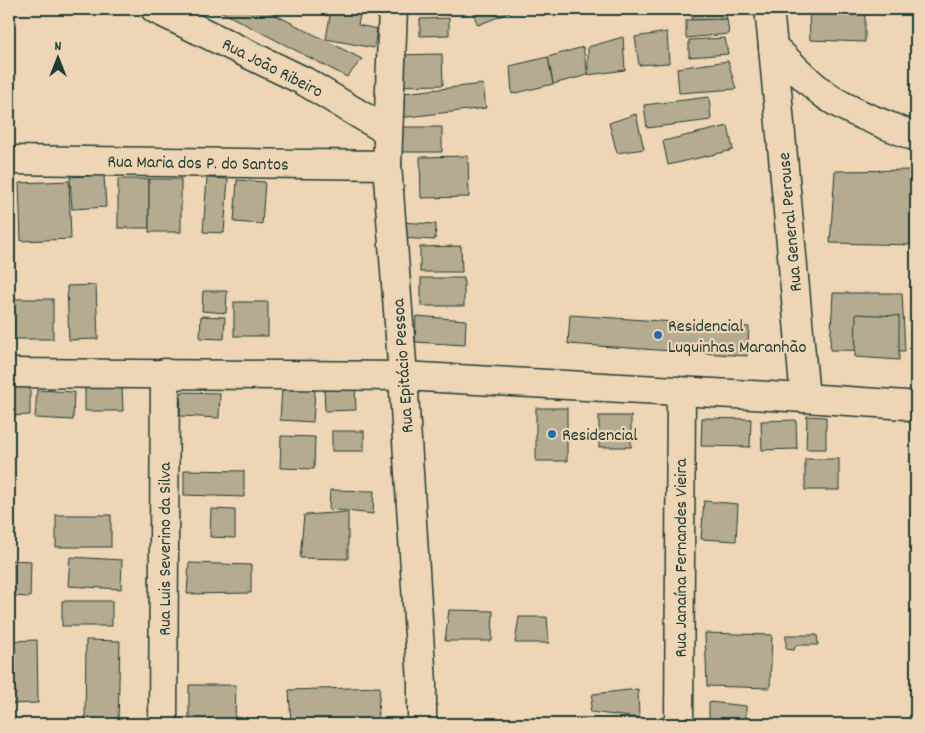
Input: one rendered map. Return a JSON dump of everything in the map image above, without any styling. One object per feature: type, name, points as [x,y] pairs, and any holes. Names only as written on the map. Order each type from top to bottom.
[{"type":"street","name":"Rua João Ribeiro","points":[[155,9],[304,81],[387,131]]},
{"type":"street","name":"Rua Epitácio Pessoa","points":[[393,9],[387,164],[403,376],[421,674],[422,724]]},
{"type":"street","name":"Rua General Perouse","points":[[769,9],[805,398]]},
{"type":"street","points":[[773,47],[828,97],[916,137]]},
{"type":"street","name":"Rua Maria dos P. do Santos","points":[[9,160],[387,164]]},
{"type":"street","points":[[9,373],[403,376],[805,398],[906,405],[916,408]]},
{"type":"street","name":"Rua Luis Severino da Silva","points":[[163,724],[164,373]]},
{"type":"street","name":"Rua Janaína Fernandes Vieira","points":[[679,724],[680,392]]},
{"type":"building","points":[[216,9],[264,9],[362,59],[347,77]]},
{"type":"building","points":[[317,9],[361,9],[358,25],[377,29],[374,48],[326,39],[330,16],[316,13]]},
{"type":"building","points":[[471,9],[518,9],[478,25]]},
{"type":"building","points":[[724,9],[727,19],[692,20],[691,10]]},
{"type":"building","points":[[809,9],[865,9],[865,42],[810,40]]},
{"type":"building","points":[[449,18],[449,35],[420,36],[420,19]]},
{"type":"building","points":[[727,19],[729,34],[686,38],[686,20]]},
{"type":"building","points":[[667,32],[669,63],[639,65],[635,37]]},
{"type":"building","points":[[623,37],[625,70],[588,75],[588,47]]},
{"type":"building","points":[[725,38],[728,54],[689,57],[689,40]]},
{"type":"building","points":[[583,47],[588,75],[553,84],[548,57]]},
{"type":"building","points":[[442,54],[443,85],[395,86],[395,55]]},
{"type":"building","points":[[548,57],[553,84],[512,94],[510,66]]},
{"type":"building","points":[[728,61],[736,89],[679,93],[677,68]]},
{"type":"building","points":[[483,84],[486,108],[398,118],[395,94]]},
{"type":"building","points":[[709,97],[711,120],[647,128],[644,105]]},
{"type":"building","points":[[636,114],[644,149],[617,153],[609,123]]},
{"type":"building","points":[[728,126],[733,150],[668,165],[663,141]]},
{"type":"building","points":[[401,127],[442,127],[442,152],[400,152]]},
{"type":"building","points":[[468,156],[469,197],[421,198],[420,157]]},
{"type":"building","points":[[916,170],[916,245],[830,243],[835,171]]},
{"type":"building","points":[[104,175],[106,207],[72,209],[70,177]]},
{"type":"building","points":[[207,178],[228,179],[224,233],[203,232]]},
{"type":"building","points":[[118,179],[149,179],[149,228],[118,228]]},
{"type":"building","points":[[149,179],[181,179],[181,232],[149,232]]},
{"type":"building","points":[[237,180],[265,182],[262,224],[234,222]]},
{"type":"building","points":[[69,181],[71,239],[21,241],[19,183]]},
{"type":"building","points":[[399,222],[436,224],[435,240],[399,238]]},
{"type":"building","points":[[461,246],[462,272],[420,272],[420,247]]},
{"type":"building","points":[[421,278],[464,278],[464,306],[421,306]]},
{"type":"building","points":[[96,285],[98,339],[69,340],[67,286]]},
{"type":"building","points":[[203,291],[227,291],[226,313],[202,311]]},
{"type":"building","points":[[833,293],[902,293],[905,351],[830,350]]},
{"type":"building","points":[[11,299],[53,299],[53,339],[11,339]]},
{"type":"building","points":[[234,302],[268,302],[268,336],[234,336]]},
{"type":"building","points":[[856,314],[899,316],[899,360],[855,357]]},
{"type":"building","name":"Residencial Luquinhas Maranhão","points":[[570,315],[749,327],[747,356],[568,344]]},
{"type":"building","points":[[201,316],[225,317],[224,339],[200,338]]},
{"type":"building","points":[[416,316],[466,320],[465,345],[415,342]]},
{"type":"building","points":[[85,386],[122,386],[123,411],[85,411]]},
{"type":"building","points":[[355,386],[356,410],[325,411],[324,387]]},
{"type":"building","points":[[30,387],[30,415],[9,416],[9,388]]},
{"type":"building","points":[[282,388],[315,390],[313,422],[280,420]]},
{"type":"building","points":[[37,390],[74,392],[73,420],[35,418]]},
{"type":"building","points":[[181,392],[220,393],[219,418],[180,416]]},
{"type":"building","name":"Residencial","points":[[536,408],[567,408],[567,461],[536,461]]},
{"type":"building","name":"Residencial","points":[[599,416],[631,416],[631,447],[599,447]]},
{"type":"building","points":[[807,416],[826,417],[826,449],[806,449]]},
{"type":"building","points":[[702,418],[751,419],[750,447],[701,446]]},
{"type":"building","points":[[796,420],[797,449],[762,450],[761,421]]},
{"type":"building","points":[[332,431],[364,431],[364,451],[332,451]]},
{"type":"building","points":[[281,436],[315,437],[314,469],[280,468]]},
{"type":"building","points":[[805,459],[839,459],[839,490],[805,490]]},
{"type":"building","points":[[184,470],[244,471],[244,497],[184,495]]},
{"type":"building","points":[[330,490],[374,491],[373,514],[329,509]]},
{"type":"building","points":[[704,501],[738,504],[736,541],[701,539]]},
{"type":"building","points":[[211,509],[235,510],[235,538],[210,537]]},
{"type":"building","points":[[348,512],[348,559],[300,558],[304,515]]},
{"type":"building","points":[[56,515],[111,515],[111,547],[56,547]]},
{"type":"building","points":[[70,557],[122,560],[121,589],[68,586]]},
{"type":"building","points":[[9,560],[31,561],[30,597],[9,596]]},
{"type":"building","points":[[189,563],[251,565],[251,593],[187,594]]},
{"type":"building","points":[[62,601],[112,601],[112,626],[62,626]]},
{"type":"building","points":[[449,610],[493,611],[492,641],[445,641]]},
{"type":"building","points":[[519,617],[547,617],[549,643],[515,643]]},
{"type":"building","points":[[705,633],[772,635],[770,688],[707,686]]},
{"type":"building","points":[[786,635],[817,635],[818,645],[796,645],[794,650],[786,649]]},
{"type":"building","points":[[37,640],[38,703],[9,704],[9,641]]},
{"type":"building","points":[[86,640],[120,641],[118,724],[85,724]]},
{"type":"building","points":[[189,685],[236,685],[235,724],[189,723]]},
{"type":"building","points":[[380,687],[377,724],[291,724],[289,690]]},
{"type":"building","points":[[638,689],[639,718],[590,712],[593,694]]},
{"type":"building","points":[[709,702],[746,706],[746,724],[709,723]]},
{"type":"place","name":"Residencial Luquinhas Maranhão","points":[[658,335]]},
{"type":"place","name":"Residencial","points":[[552,434]]}]
